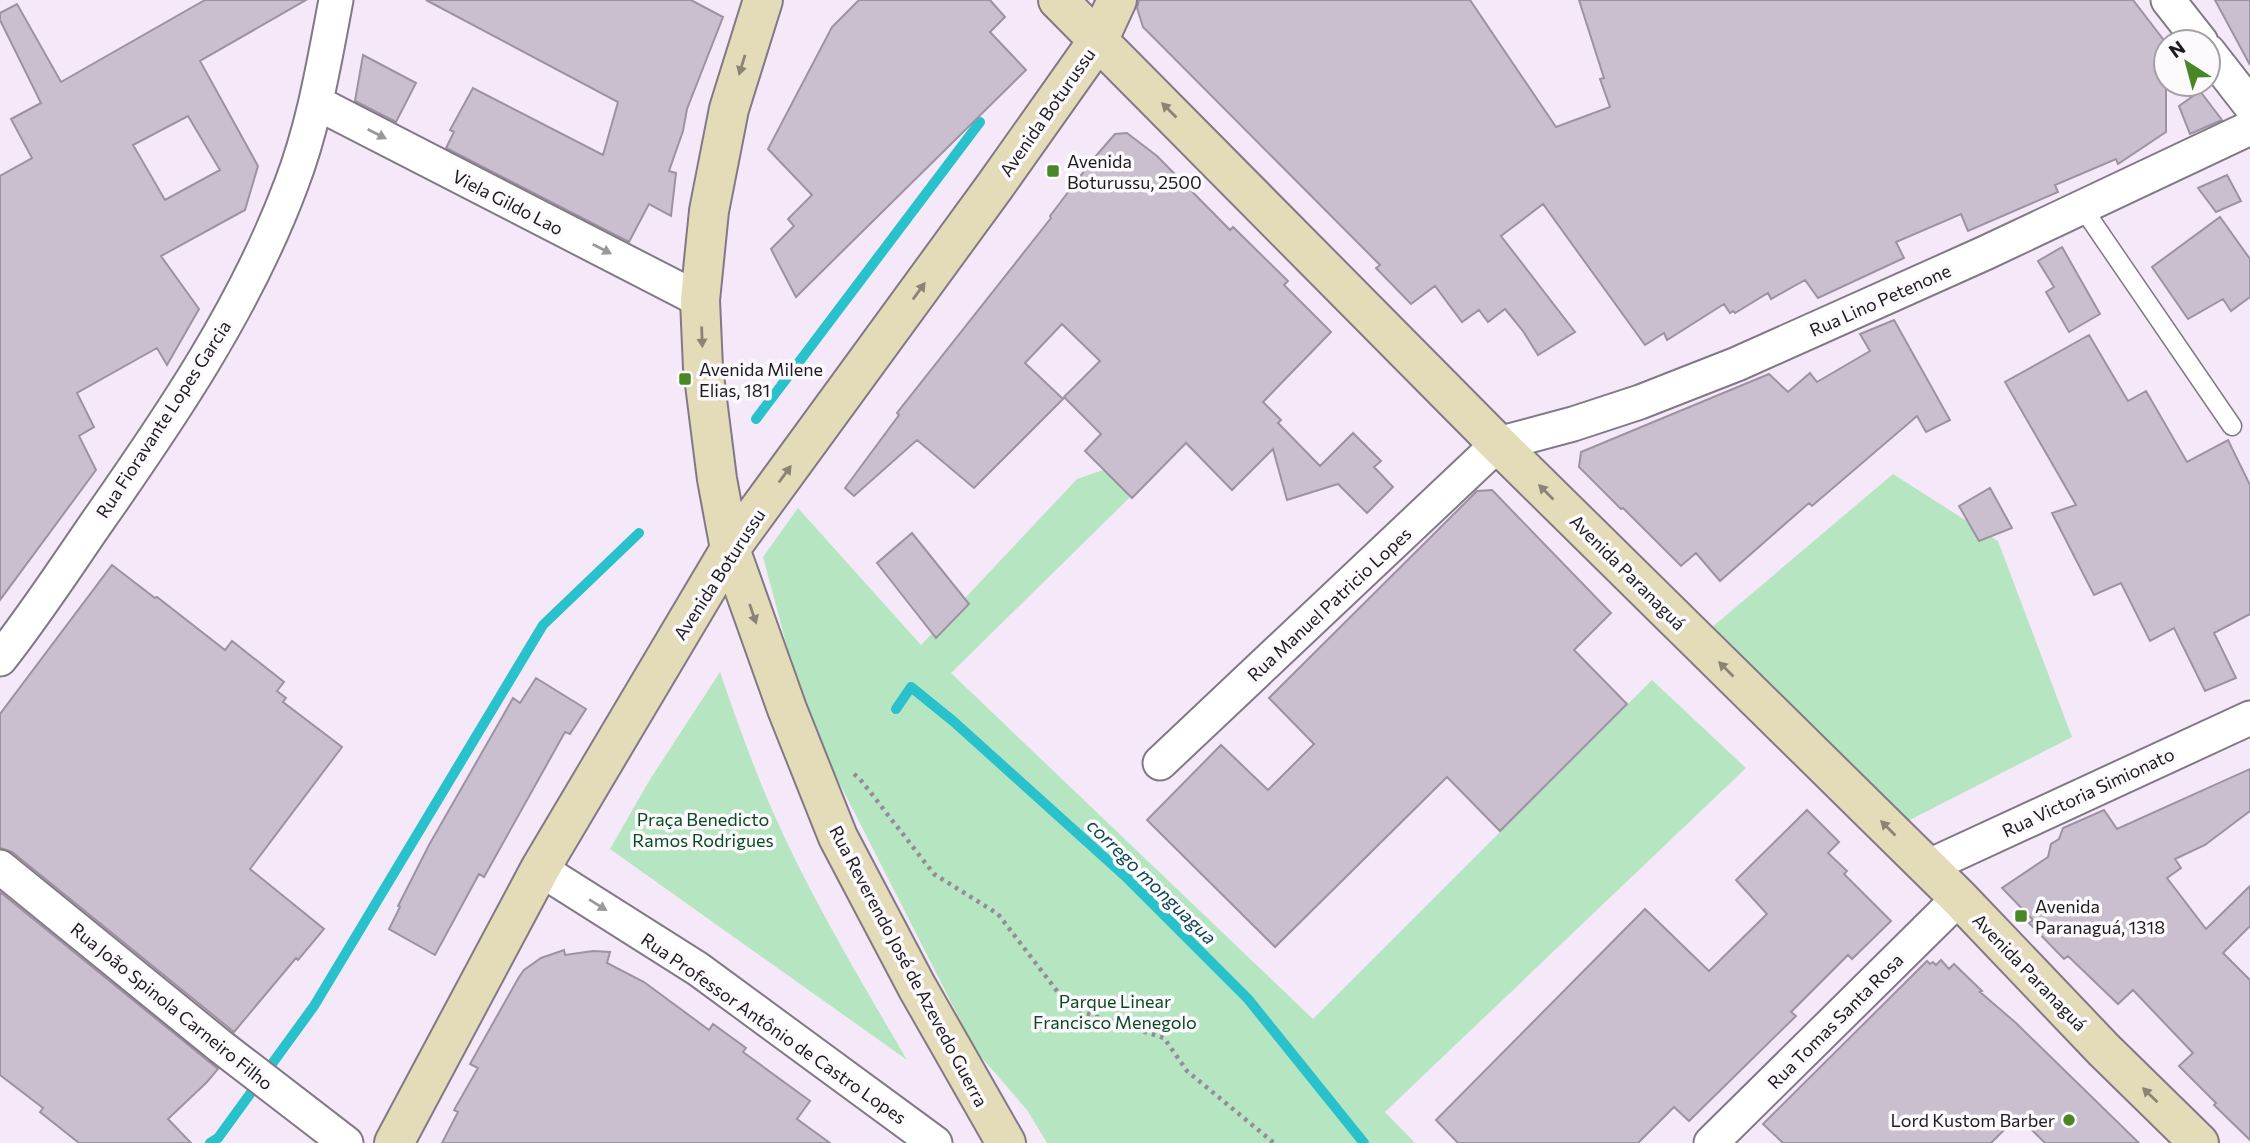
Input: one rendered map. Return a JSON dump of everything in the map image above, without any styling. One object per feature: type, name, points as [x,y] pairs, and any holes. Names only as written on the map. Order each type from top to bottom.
[{"type":"main road","name":"Rua Reverendo José de Azevedo Guerra","points":[[763,0],[729,109],[709,211],[700,300],[703,368],[717,479],[730,549],[786,709],[838,837],[917,987],[1006,1143]]},
{"type":"main road","name":"Avenida Paranaguá","points":[[1058,0],[1498,444],[1959,898],[2104,1050],[2199,1143]]},
{"type":"main road","name":"Avenida Boturussu","points":[[394,1143],[540,869],[730,549],[1099,39],[1117,0]]},
{"type":"street","name":"Rua Fioravante Lopes Garcia","points":[[0,659],[122,486],[209,354],[253,272],[291,185],[317,103],[336,0]]},
{"type":"street","points":[[2168,0],[2190,28]]},
{"type":"street","points":[[2222,69],[2250,105]]},
{"type":"street","name":"Viela Gildo Lao","points":[[317,103],[700,300]]},
{"type":"street","name":"Rua Lino Petenone","points":[[1498,444],[1640,402],[1737,364],[2250,128]]},
{"type":"street","name":"Rua Manuel Patricio Lopes","points":[[1160,763],[1498,444]]},
{"type":"street","name":"Rua Victoria Simionato","points":[[1927,867],[2250,718]]},
{"type":"street","name":"Rua João Spinola Carneiro Filho","points":[[0,867],[326,1133]]},
{"type":"street","name":"Rua Professor Antônio de Castro Lopes","points":[[540,869],[698,969],[935,1143]]},
{"type":"street","name":"Rua Tomas Santa Rosa","points":[[1711,1143],[1959,898]]},
{"type":"lane","points":[[2082,207],[2232,426]]},
{"type":"path","points":[[849,771],[860,779],[934,874],[998,914],[1070,1008],[1164,1038],[1187,1071],[1274,1143]]},
{"type":"green space","name":"Parque Linear Francisco Menegolo","points":[[1173,455],[951,673],[1313,1019],[1652,680],[1746,768],[1385,1112],[1415,1143],[1047,1143],[1027,1110],[976,1051],[820,745],[786,643],[763,557],[798,508],[921,645],[1077,479],[1106,469]]},
{"type":"green space","points":[[1893,474],[1998,541],[2072,737],[1902,824],[1704,634]]},
{"type":"green space","name":"Praça Benedicto Ramos Rodrigues","points":[[720,672],[773,812],[803,876],[907,1060],[610,849],[649,781]]},
{"type":"building","points":[[205,0],[306,0],[200,61],[258,166],[245,210],[161,256],[199,309],[167,365],[157,348],[77,393],[94,427],[79,436],[96,470],[0,600],[0,176],[32,158],[11,119],[41,103],[0,20],[0,13],[17,4],[61,82]],"holes":[[[188,116],[220,170],[165,200],[133,145]]]},
{"type":"building","points":[[426,0],[691,0],[723,17],[687,109],[683,131],[669,171],[676,173],[671,216],[649,204],[629,242],[446,148],[454,132],[450,130],[473,88],[603,155],[618,102]]},
{"type":"building","points":[[859,0],[990,0],[1005,17],[990,32],[1026,70],[796,297],[771,249],[794,226],[788,219],[812,195],[768,149],[832,27]]},
{"type":"building","points":[[1139,0],[1470,0],[1556,127],[1610,107],[1600,79],[1604,78],[1579,0],[2133,0],[2154,28],[2152,28],[2152,98],[2166,98],[2166,132],[2118,164],[2116,159],[2055,185],[2058,192],[1968,231],[1961,214],[1896,242],[1904,258],[1818,298],[1805,280],[1771,299],[1768,293],[1735,313],[1730,313],[1724,304],[1667,340],[1664,333],[1645,345],[1543,204],[1501,236],[1575,332],[1538,355],[1505,309],[1488,322],[1479,310],[1462,322],[1435,286],[1411,304],[1376,268],[1380,265],[1143,27],[1137,8]]},
{"type":"building","points":[[2215,0],[2250,0],[2250,65]]},
{"type":"building","points":[[363,55],[416,83],[396,122],[355,101]]},
{"type":"building","points":[[2190,98],[2205,98],[2222,120],[2190,134],[2179,106]]},
{"type":"building","points":[[1127,133],[1157,156],[1230,230],[1233,227],[1288,281],[1284,285],[1331,332],[1263,402],[1281,420],[1278,423],[1320,466],[1353,433],[1381,461],[1374,467],[1393,487],[1367,513],[1338,484],[1287,500],[1273,449],[1232,490],[1186,443],[1132,498],[1085,451],[1101,434],[1064,397],[1100,361],[1062,324],[1025,363],[1063,399],[974,488],[917,440],[854,496],[845,488],[899,415],[897,413],[1051,218],[1095,157],[1115,134]]},
{"type":"building","points":[[2227,175],[2241,201],[2216,212],[2198,188]]},
{"type":"building","points":[[2220,217],[2250,259],[2250,297],[2231,311],[2223,299],[2188,319],[2152,267]]},
{"type":"building","points":[[2062,247],[2100,314],[2069,332],[2046,292],[2054,287],[2038,261]]},
{"type":"building","points":[[1894,320],[1950,420],[1926,432],[1917,416],[1812,506],[1809,503],[1720,581],[1696,553],[1681,566],[1579,467],[1581,452],[1769,374],[1788,392],[1810,373],[1817,382],[1870,351],[1860,334]]},
{"type":"building","points":[[2089,335],[2128,401],[2146,391],[2187,462],[2228,440],[2250,485],[2250,614],[2214,633],[2236,678],[2205,691],[2174,628],[2150,641],[2121,583],[2094,595],[2052,513],[2076,505],[2005,382]]},
{"type":"building","points":[[1990,488],[2012,528],[1979,541],[1959,506]]},
{"type":"building","points":[[1492,490],[1611,613],[1574,650],[1627,704],[1500,831],[1447,777],[1275,947],[1147,820],[1221,745],[1268,790],[1314,744],[1269,698],[1477,491]]},
{"type":"building","points":[[912,533],[969,604],[936,638],[877,563]]},
{"type":"building","points":[[112,565],[225,650],[232,641],[284,682],[277,691],[286,698],[283,702],[342,747],[250,869],[324,929],[234,1032],[12,852],[0,848],[0,714]]},
{"type":"building","points":[[536,678],[586,709],[570,734],[565,732],[484,877],[479,874],[435,955],[389,929],[429,845],[513,698],[520,703]]},
{"type":"building","points":[[2250,769],[2250,811],[2205,845],[2175,859],[2181,868],[2167,878],[2206,929],[2250,886],[2250,926],[2223,953],[2250,980],[2250,1140],[2179,1066],[2193,1053],[2133,990],[2118,1004],[2068,956],[2064,959],[2029,923],[2033,920],[2002,888],[2048,857],[2051,844],[2059,839],[2063,828],[2104,810],[2117,829]]},
{"type":"building","points":[[1807,810],[1839,842],[1828,853],[1847,871],[1844,874],[1891,921],[1852,959],[1848,955],[1791,1012],[1796,1016],[1689,1121],[1674,1107],[1638,1143],[1458,1143],[1436,1120],[1645,909],[1709,971],[1767,914],[1736,880]]},
{"type":"building","points":[[0,892],[218,1069],[168,1119],[191,1143],[79,1143],[40,1112],[43,1108],[0,1075]]},
{"type":"building","points":[[564,950],[565,955],[593,951],[610,952],[607,963],[644,982],[709,1030],[713,1024],[746,1048],[743,1052],[810,1101],[797,1119],[830,1143],[442,1143],[458,1112],[454,1110],[478,1068],[470,1064],[519,977],[541,958]]},
{"type":"building","points":[[1941,960],[1949,969],[1954,964],[2139,1143],[2045,1143],[2018,1116],[1991,1143],[1783,1143],[1763,1124],[1927,961],[1936,965]]},
{"type":"waterway","points":[[756,419],[980,122]]},
{"type":"waterway","points":[[210,1143],[218,1138],[314,1006],[543,625],[639,533]]},
{"type":"waterway","name":"corrego monguagua","points":[[896,709],[911,687],[953,721],[1125,876],[1248,999],[1364,1143]]},
{"type":"place","name":"Avenida Boturussu, 2500","points":[[1053,171]]},
{"type":"place","name":"Avenida Milene Elias, 181","points":[[685,379]]},
{"type":"place","name":"Avenida Paranaguá, 1318","points":[[2021,916]]},
{"type":"place","name":"Lord Kustom Barber","points":[[2069,1120]]}]
